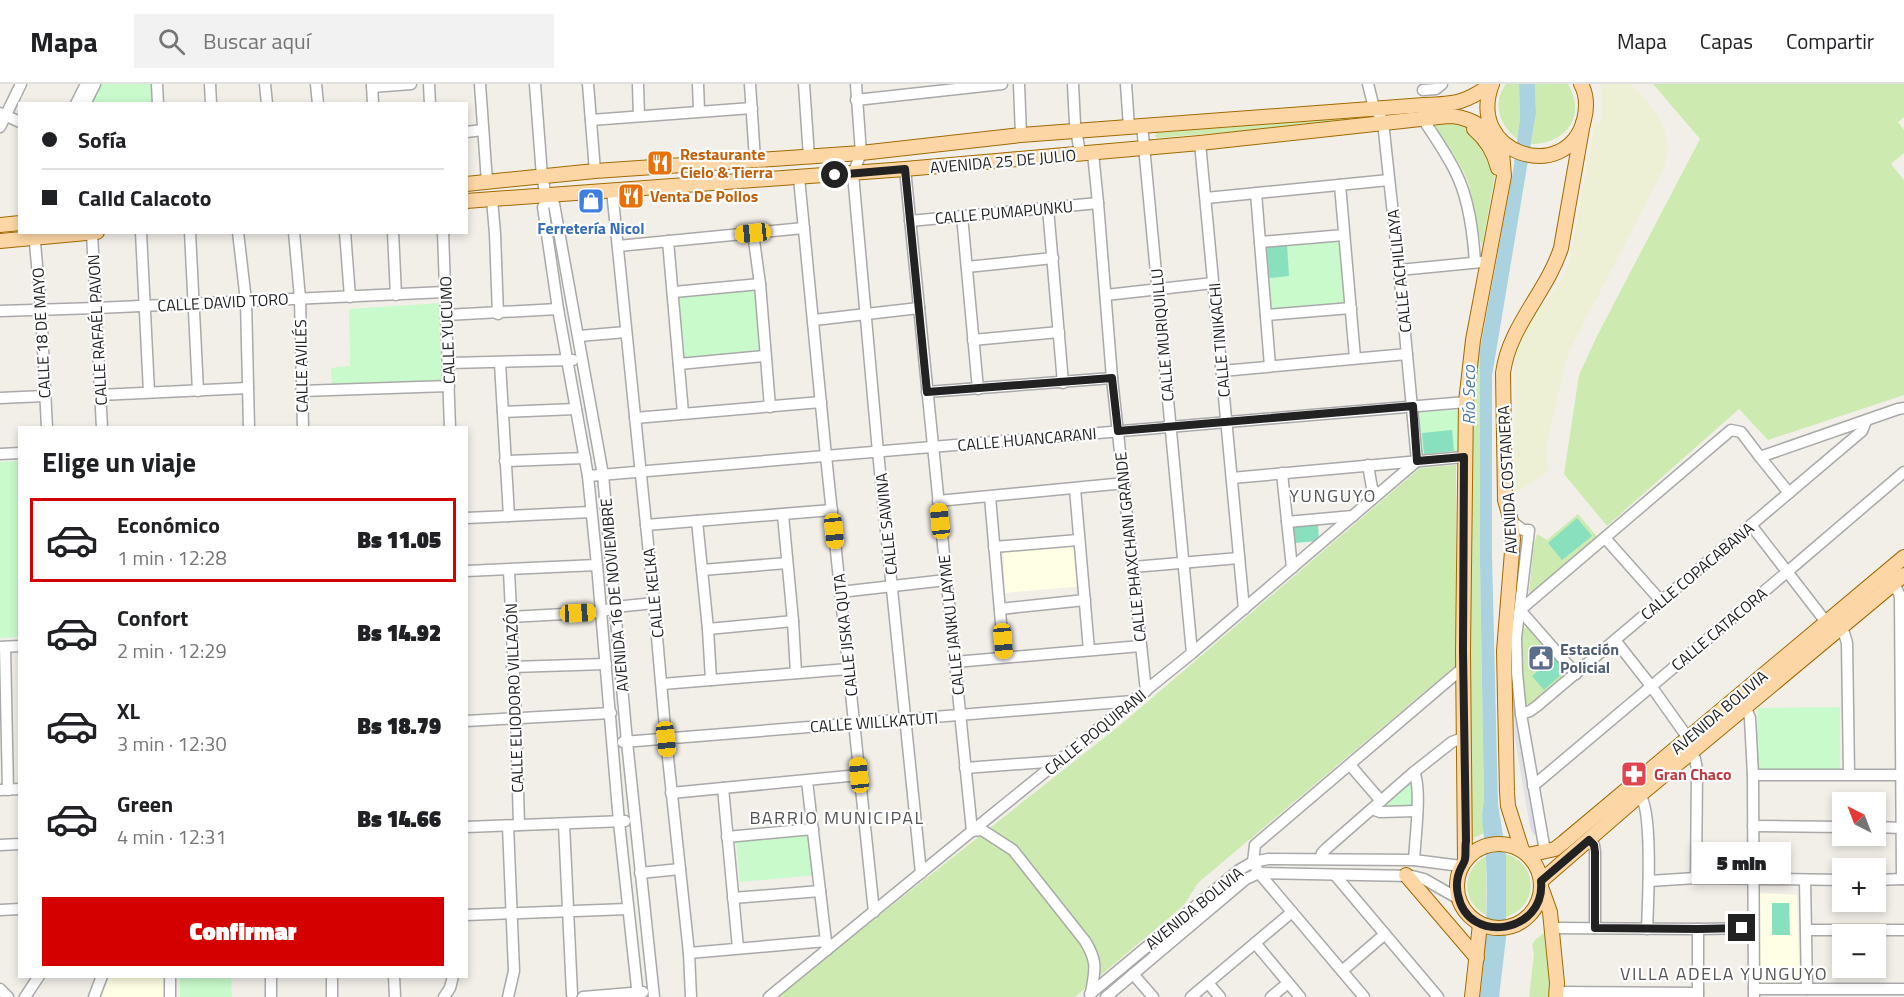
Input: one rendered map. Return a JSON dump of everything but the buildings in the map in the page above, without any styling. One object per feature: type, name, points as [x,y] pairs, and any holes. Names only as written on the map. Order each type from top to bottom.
[{"type":"main road","points":[[1423,112],[1461,95],[1478,84]]},
{"type":"main road","name":"AVENIDA 25 DE JULIO","points":[[468,201],[547,198],[612,190],[853,174],[1200,143],[1383,122],[1464,101],[1492,84]]},
{"type":"main road","points":[[1492,84],[1487,111],[1492,129],[1499,139],[1504,176],[1481,262],[1466,402],[1464,457],[1465,861],[1457,879],[1459,899],[1465,911],[1484,925],[1501,928],[1515,925],[1532,912],[1538,900],[1541,884]]},
{"type":"main road","name":"AVENIDA COSTANERA","points":[[1522,851],[1508,806],[1507,792],[1504,651],[1513,539],[1505,501],[1504,360],[1518,330],[1557,261],[1561,248],[1586,100],[1581,84]]},
{"type":"main road","name":"AVENIDA 25 DE JULIO","points":[[468,184],[595,171],[861,153],[1021,135],[1376,109],[1460,116],[1482,127],[1515,152],[1531,156],[1562,149],[1578,133],[1583,123]]},
{"type":"main road","points":[[1423,112],[1476,130],[1493,151],[1498,167],[1488,240],[1481,262]]},
{"type":"main road","points":[[0,225],[18,224]]},
{"type":"main road","points":[[0,241],[28,235],[60,234]]},
{"type":"main road","name":"AVENIDA BOLIVIA","points":[[1541,884],[1690,753],[1740,702],[1826,622],[1904,557]]},
{"type":"main road","name":"AVENIDA BOLIVIA","points":[[1522,851],[1555,849],[1688,738],[1840,628],[1899,579]]},
{"type":"main road","points":[[1465,861],[1488,845],[1502,844],[1522,851],[1536,866],[1550,912],[1556,994]]},
{"type":"main road","points":[[1406,875],[1477,958]]},
{"type":"main road","points":[[1472,997],[1484,925]]},
{"type":"street","points":[[0,127],[3,114],[21,84]]},
{"type":"street","points":[[77,102],[86,84]]},
{"type":"street","points":[[86,102],[95,84]]},
{"type":"street","points":[[157,84],[158,102]]},
{"type":"street","points":[[210,84],[211,102]]},
{"type":"street","points":[[265,84],[267,102]]},
{"type":"street","points":[[316,84],[318,102]]},
{"type":"street","points":[[373,102],[372,86],[411,84]]},
{"type":"street","points":[[429,84],[430,102]]},
{"type":"street","points":[[480,84],[487,182]]},
{"type":"street","points":[[535,84],[542,176],[547,198]]},
{"type":"street","points":[[588,84],[595,171]]},
{"type":"street","points":[[638,84],[639,116]]},
{"type":"street","points":[[698,84],[699,111]]},
{"type":"street","points":[[750,84],[755,160]]},
{"type":"street","points":[[804,84],[809,157]]},
{"type":"street","points":[[853,174],[861,153],[856,84]]},
{"type":"street","points":[[856,100],[907,89],[1002,84]]},
{"type":"street","points":[[1019,84],[1021,135]]},
{"type":"street","name":"CALLE PHAXCHANI GRANDE","points":[[1072,84],[1075,124],[1086,153],[1098,203],[1112,378],[1146,691]]},
{"type":"street","name":"CALLE MURIQUILLU","points":[[1126,84],[1135,126],[1144,148],[1192,653]]},
{"type":"street","name":"CALLE ACHILILAYA","points":[[1368,84],[1383,122],[1400,270],[1417,461]]},
{"type":"street","points":[[1400,270],[1481,262],[1466,201],[1456,172],[1423,112],[1422,87],[1436,88],[1442,84]]},
{"type":"street","points":[[591,120],[752,108]]},
{"type":"street","points":[[3,114],[18,121]]},
{"type":"street","points":[[468,132],[483,130]]},
{"type":"street","name":"CALLE TINIKACHI","points":[[1200,143],[1244,609]]},
{"type":"street","name":"CALLE JANKU LAYME","points":[[905,169],[972,831]]},
{"type":"street","name":"CALLE SAWINA","points":[[853,174],[878,452],[921,873]]},
{"type":"street","name":"CALLE JISKA QUTA","points":[[799,178],[874,912]]},
{"type":"street","points":[[1206,198],[1389,180]]},
{"type":"street","points":[[1340,185],[1356,358]]},
{"type":"street","name":"CALLE KELKA","points":[[612,190],[671,793],[689,953],[691,997]]},
{"type":"street","points":[[1256,193],[1270,366]]},
{"type":"street","name":"AVENIDA 16 DE NOVIEMBRE","points":[[637,995],[588,476],[558,309],[543,207],[547,198],[554,204],[603,475],[627,742],[654,994]]},
{"type":"street","points":[[492,199],[498,314]]},
{"type":"street","name":"CALLE PUMAPUNKU","points":[[910,222],[1098,203]]},
{"type":"street","points":[[1048,208],[1064,382]]},
{"type":"street","points":[[962,216],[978,389]]},
{"type":"street","points":[[618,246],[804,228]]},
{"type":"street","points":[[753,233],[760,284],[770,407]]},
{"type":"street","name":"CALLE RAFAÉL PAVON","points":[[92,234],[102,426]]},
{"type":"street","points":[[141,234],[149,392]]},
{"type":"street","points":[[190,234],[198,391]]},
{"type":"street","points":[[238,234],[246,301],[249,426]]},
{"type":"street","name":"CALLE AVILÉS","points":[[294,234],[300,298],[303,426]]},
{"type":"street","points":[[345,234],[350,297]]},
{"type":"street","points":[[393,234],[396,295]]},
{"type":"street","name":"CALLE YUCUMO","points":[[443,234],[450,426]]},
{"type":"street","name":"CALLE 18 DE MAYO","points":[[28,235],[41,309],[47,426]]},
{"type":"street","points":[[1260,242],[1344,235]]},
{"type":"street","points":[[668,241],[683,413]]},
{"type":"street","points":[[967,267],[1053,258]]},
{"type":"street","points":[[1106,295],[1214,283]]},
{"type":"street","points":[[674,292],[760,284]]},
{"type":"street","name":"CALLE DAVID TORO","points":[[0,311],[445,292]]},
{"type":"street","points":[[814,320],[919,308]]},
{"type":"street","points":[[1266,315],[1351,308]]},
{"type":"street","points":[[446,315],[558,309]]},
{"type":"street","points":[[579,336],[626,332]]},
{"type":"street","points":[[973,340],[1059,332]]},
{"type":"street","points":[[1222,371],[1407,354]]},
{"type":"street","points":[[679,364],[765,356]]},
{"type":"street","points":[[449,363],[582,359]]},
{"type":"street","points":[[500,363],[509,516]]},
{"type":"street","points":[[927,392],[1112,378]]},
{"type":"street","points":[[301,391],[449,386]]},
{"type":"street","points":[[100,395],[248,388]]},
{"type":"street","points":[[0,398],[44,396]]},
{"type":"street","points":[[635,418],[821,402]]},
{"type":"street","name":"CALLE HUANCARANI","points":[[588,476],[1466,402]]},
{"type":"street","points":[[1760,457],[1904,408]]},
{"type":"street","points":[[503,412],[576,409]]},
{"type":"street","name":"CALLE COPACABANA","points":[[1521,714],[1537,706],[1576,674],[1862,431],[1866,421]]},
{"type":"street","points":[[1520,610],[1731,430],[1741,432],[1789,493]]},
{"type":"street","points":[[0,454],[18,453]]},
{"type":"street","points":[[1232,478],[1464,457]]},
{"type":"street","points":[[505,461],[585,458]]},
{"type":"street","name":"CALLE POQUIRANI","points":[[769,997],[827,946],[874,912],[1134,701],[1417,461]]},
{"type":"street","points":[[1368,465],[1372,488],[1377,495]]},
{"type":"street","name":"CALLE CATACORA","points":[[1533,786],[1904,472]]},
{"type":"street","points":[[1282,473],[1292,568]]},
{"type":"street","points":[[938,501],[1125,483]]},
{"type":"street","points":[[1075,489],[1089,650]]},
{"type":"street","points":[[990,497],[1004,657]]},
{"type":"street","points":[[646,525],[832,510]]},
{"type":"street","points":[[468,518],[591,512]]},
{"type":"street","points":[[783,515],[796,673]]},
{"type":"street","points":[[1287,522],[1353,516]]},
{"type":"street","points":[[697,521],[711,680]]},
{"type":"street","points":[[1511,521],[1523,530],[1529,531],[1516,638],[1517,673],[1521,714],[1545,851]]},
{"type":"street","points":[[1751,525],[1826,622]]},
{"type":"street","points":[[1605,538],[1661,601]]},
{"type":"street","points":[[994,547],[1078,540]]},
{"type":"street","points":[[1133,567],[1239,558]]},
{"type":"street","points":[[702,570],[787,563]]},
{"type":"street","points":[[468,571],[597,565]]},
{"type":"street","name":"CALLE ELIODORO VILLAZÓN","points":[[508,997],[514,971],[512,913],[516,718],[509,570]]},
{"type":"street","points":[[1886,880],[1903,879],[1903,722],[1899,579]]},
{"type":"street","points":[[840,592],[946,580]]},
{"type":"street","points":[[1000,609],[1084,600]]},
{"type":"street","points":[[510,617],[601,612],[615,607],[654,603]]},
{"type":"street","points":[[1520,610],[1576,674]]},
{"type":"street","points":[[708,629],[793,621]]},
{"type":"street","points":[[1840,628],[1848,643],[1849,774]]},
{"type":"street","points":[[1616,640],[1688,738]]},
{"type":"street","points":[[9,789],[3,647],[18,646]]},
{"type":"street","points":[[955,662],[1141,646]]},
{"type":"street","points":[[512,666],[606,663]]},
{"type":"street","points":[[1364,997],[1259,873],[1253,861],[1255,845],[1464,667]]},
{"type":"street","points":[[662,684],[848,669]]},
{"type":"street","name":"CALLE WILLKATUTI","points":[[614,743],[1134,701]]},
{"type":"street","points":[[1740,702],[1750,718],[1753,775],[1754,993],[1807,989],[1904,989]]},
{"type":"street","points":[[468,721],[610,713]]},
{"type":"street","points":[[1321,860],[1327,848],[1414,772],[1452,742],[1465,737]]},
{"type":"street","points":[[1690,753],[1695,759],[1697,770],[1696,878]]},
{"type":"street","points":[[965,768],[1060,761]]},
{"type":"street","points":[[1350,765],[1380,812],[1417,811]]},
{"type":"street","points":[[1414,772],[1417,811],[1414,860]]},
{"type":"street","points":[[671,793],[859,775]]},
{"type":"street","points":[[1753,775],[1903,775]]},
{"type":"street","points":[[689,953],[738,948],[827,946],[807,781]]},
{"type":"street","points":[[723,788],[738,948]]},
{"type":"street","points":[[1640,795],[1646,810],[1649,880],[1647,929]]},
{"type":"street","points":[[468,827],[635,820]]},
{"type":"street","points":[[564,824],[576,996],[654,994]]},
{"type":"street","points":[[1753,826],[1832,827]]},
{"type":"street","points":[[1886,827],[1902,828]]},
{"type":"street","points":[[728,837],[813,829]]},
{"type":"street","points":[[972,831],[982,830],[1013,850],[1085,941],[1094,955],[1095,968],[1088,995]]},
{"type":"street","points":[[1589,840],[1594,845],[1595,852],[1595,928]]},
{"type":"street","points":[[0,845],[18,844]]},
{"type":"street","name":"AVENIDA BOLIVIA","points":[[1088,995],[1239,870],[1253,861],[1268,859],[1465,861]]},
{"type":"street","points":[[640,873],[680,869]]},
{"type":"street","name":"AVENIDA BOLIVIA","points":[[1106,997],[1246,879],[1259,873],[1406,875],[1424,879],[1459,899]]},
{"type":"street","points":[[1335,875],[1438,997]]},
{"type":"street","points":[[1649,880],[1696,878],[1832,880]]},
{"type":"street","points":[[1805,880],[1807,989]]},
{"type":"street","points":[[734,898],[820,891]]},
{"type":"street","points":[[0,910],[18,909]]},
{"type":"street","points":[[468,915],[628,909]]},
{"type":"street","points":[[1191,997],[1292,912]]},
{"type":"street","points":[[1551,928],[1753,928]]},
{"type":"street","points":[[1556,994],[1698,995],[1698,929]]},
{"type":"street","points":[[1807,930],[1904,930]]},
{"type":"street","points":[[1342,971],[1385,934]]},
{"type":"street","points":[[1254,943],[1300,997]]},
{"type":"street","points":[[1133,974],[1153,997]]},
{"type":"street","points":[[25,997],[38,978]]},
{"type":"street","points":[[94,997],[101,978]]},
{"type":"street","points":[[170,978],[170,997]]},
{"type":"street","points":[[271,978],[271,997]]},
{"type":"street","points":[[332,978],[332,997]]},
{"type":"street","points":[[394,978],[395,997]]},
{"type":"street","points":[[444,997],[450,988],[452,978]]},
{"type":"street","points":[[1208,982],[1220,997]]},
{"type":"street","points":[[1271,997],[1288,983]]},
{"type":"street","points":[[0,989],[8,997]]},
{"type":"shaded area","points":[[1601,84],[1631,84],[1643,96],[1665,130],[1668,145],[1667,157],[1663,170],[1571,348],[1547,444],[1549,471],[1513,495],[1515,389],[1513,363],[1516,349],[1530,321],[1568,268],[1595,124],[1601,121]]},
{"type":"shaded area","points":[[1077,536],[1084,586],[1005,593],[1003,542]]},
{"type":"shaded area","points":[[1526,536],[1512,639],[1539,836],[1534,835],[1529,822],[1531,815],[1515,717],[1510,710],[1509,640],[1520,538]]},
{"type":"shaded area","points":[[1510,710],[1515,716],[1531,815],[1529,822]]},
{"type":"shaded area","points":[[1759,893],[1797,895],[1800,993],[1759,993],[1757,896]]},
{"type":"shaded area","points":[[109,978],[167,978],[167,997],[102,997]]},
{"type":"green space","points":[[100,84],[156,84],[157,102],[91,102]]},
{"type":"green space","points":[[1506,84],[1519,84],[1520,118],[1517,139],[1502,121],[1498,106],[1501,92]]},
{"type":"green space","points":[[1535,84],[1568,84],[1575,107],[1570,126],[1563,133],[1543,143],[1531,144],[1536,113]]},
{"type":"green space","points":[[1653,84],[1904,84],[1904,117],[1898,122],[1904,130],[1904,153],[1891,164],[1904,180],[1904,395],[1768,440],[1739,409],[1607,526],[1564,474],[1579,375],[1700,139]]},
{"type":"green space","points":[[1374,116],[1374,120],[1157,138],[1155,136],[1156,133]]},
{"type":"green space","points":[[1446,122],[1461,124],[1469,129],[1494,164],[1495,175],[1482,247],[1468,182],[1461,166],[1435,124]]},
{"type":"green space","points":[[1342,237],[1348,304],[1270,311],[1264,245]]},
{"type":"green space","points":[[1287,245],[1289,276],[1269,278],[1267,247]]},
{"type":"green space","points":[[756,289],[762,352],[684,359],[677,294]]},
{"type":"green space","points":[[441,303],[445,382],[332,388],[331,368],[350,366],[349,309]]},
{"type":"green space","points":[[1480,349],[1480,562],[1484,802],[1482,811],[1484,833],[1474,838],[1471,833],[1469,466],[1474,384]]},
{"type":"green space","points":[[1460,410],[1459,451],[1421,455],[1419,412]]},
{"type":"green space","points":[[1452,430],[1454,451],[1424,454],[1422,433]]},
{"type":"green space","points":[[18,461],[18,637],[0,638],[0,462]]},
{"type":"green space","points":[[1456,465],[1456,665],[1198,883],[1184,905],[1075,997],[776,997],[1124,722],[1420,468]]},
{"type":"green space","points":[[1578,514],[1599,539],[1529,594],[1537,534],[1547,540]]},
{"type":"green space","points":[[1577,518],[1592,536],[1562,560],[1548,543]]},
{"type":"green space","points":[[1318,524],[1319,541],[1294,543],[1293,526]]},
{"type":"green space","points":[[1531,627],[1568,671],[1530,705],[1523,703],[1520,644],[1522,630]]},
{"type":"green space","points":[[1554,657],[1566,670],[1544,690],[1532,676]]},
{"type":"green space","points":[[1840,707],[1840,771],[1756,769],[1758,708]]},
{"type":"green space","points":[[1413,778],[1413,810],[1378,809]]},
{"type":"green space","points":[[813,823],[818,875],[740,882],[735,830]]},
{"type":"green space","points":[[1506,854],[1517,859],[1525,867],[1531,885],[1525,904],[1517,912],[1506,917]]},
{"type":"green space","points":[[1486,856],[1486,915],[1472,902],[1467,886],[1472,869]]},
{"type":"green space","points":[[1772,903],[1789,903],[1790,935],[1772,935]]},
{"type":"green space","points":[[1545,932],[1547,933],[1552,984],[1551,997],[1529,997],[1534,954],[1532,945]]},
{"type":"green space","points":[[180,978],[231,978],[232,997],[180,997]]},
{"type":"water","name":"Río Seco","points":[[1519,84],[1535,84],[1536,113],[1492,376],[1492,555],[1498,804],[1506,854],[1506,938],[1499,997],[1480,997],[1487,893],[1482,816],[1484,802],[1480,562],[1480,349],[1513,171],[1520,118]]},
{"type":"place","name":"Restaurante Cielo & Tierra","points":[[660,163]]},
{"type":"place","name":"Venta De Pollos","points":[[631,196]]},
{"type":"place","name":"Ferretería Nicol","points":[[591,201]]},
{"type":"place","name":"Estación Policial","points":[[1541,658]]},
{"type":"place","name":"Gran Chaco","points":[[1634,774]]},
{"type":"district","name":"YUNGUYO","points":[[1333,496]]},
{"type":"district","name":"BARRIO MUNICIPAL","points":[[837,818]]},
{"type":"district","name":"VILLA ADELA YUNGUYO","points":[[1724,974]]},
{"type":"route","points":[[835,175],[905,169],[927,392],[1112,378],[1118,431],[1413,406],[1417,461],[1464,457],[1463,652],[1466,841],[1465,861],[1457,879],[1457,892],[1465,911],[1480,924],[1494,928],[1508,927],[1521,922],[1532,912],[1538,900],[1541,881],[1589,840],[1594,845],[1595,852],[1595,928],[1742,928]]}]
